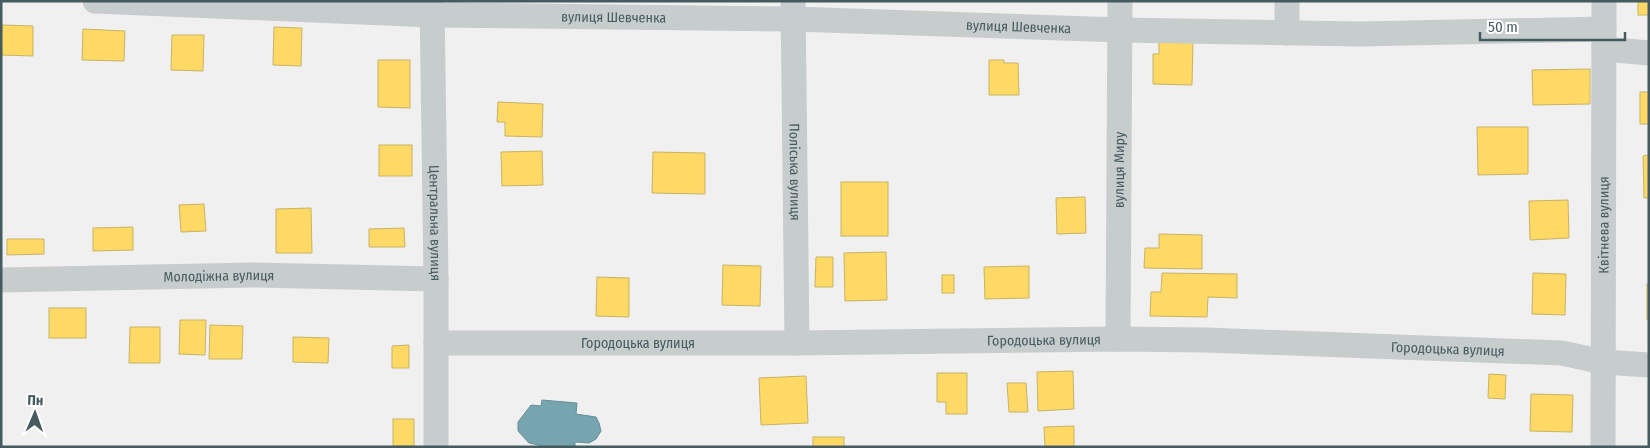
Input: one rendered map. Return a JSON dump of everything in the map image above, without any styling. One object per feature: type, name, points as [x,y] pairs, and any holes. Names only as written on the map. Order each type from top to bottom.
[{"type":"street","name":"вулиця Шевченка","points":[[95,1],[432,8],[793,10],[1121,30],[1604,39],[1649,53]]},
{"type":"street","name":"вулиця Миру","points":[[1118,339],[1120,1]]},
{"type":"street","points":[[1287,1],[1287,33]]},
{"type":"street","name":"Квітнева вулиця","points":[[1603,447],[1604,1]]},
{"type":"street","name":"Центральна вулиця","points":[[432,8],[436,279],[436,447]]},
{"type":"street","name":"Поліська вулиця","points":[[793,10],[797,344]]},
{"type":"street","name":"Молодіжна вулиця","points":[[1,280],[252,275],[436,279]]},
{"type":"street","name":"Городоцька вулиця","points":[[436,344],[797,344],[1118,339],[1562,353],[1603,362],[1649,365]]},
{"type":"building: Житло","points":[[1638,1],[1649,1],[1649,15],[1638,15]]},
{"type":"building: Житло","points":[[2,25],[33,26],[33,56],[1,55]]},
{"type":"building: Житло","points":[[274,27],[302,28],[301,66],[273,65]]},
{"type":"building: Житло","points":[[83,29],[125,31],[124,61],[82,60]]},
{"type":"building: Житло","points":[[172,35],[204,35],[203,71],[171,70]]},
{"type":"building: Житло","points":[[1159,40],[1193,40],[1192,85],[1153,84],[1153,54],[1159,54]]},
{"type":"building: Житло","points":[[378,60],[410,60],[410,108],[378,107]]},
{"type":"building: Житло","points":[[989,60],[1004,60],[1004,63],[1018,63],[1019,95],[989,95]]},
{"type":"building: Житло","points":[[1590,69],[1590,104],[1533,105],[1532,70]]},
{"type":"building: Житло","points":[[1640,92],[1649,92],[1649,124],[1640,124]]},
{"type":"building: Житло","points":[[498,102],[543,104],[542,137],[505,136],[505,122],[497,122]]},
{"type":"building: Житло","points":[[1477,127],[1528,127],[1528,174],[1478,175]]},
{"type":"building: Житло","points":[[379,145],[412,145],[412,176],[379,176]]},
{"type":"building: Житло","points":[[542,151],[543,185],[502,186],[501,152]]},
{"type":"building: Житло","points":[[653,152],[705,153],[705,194],[652,193]]},
{"type":"building: Житло","points":[[1649,155],[1649,198],[1644,198],[1643,156]]},
{"type":"building: Житло","points":[[841,182],[888,182],[888,236],[841,236]]},
{"type":"building: Житло","points":[[1085,197],[1086,233],[1057,234],[1056,198]]},
{"type":"building: Житло","points":[[1568,200],[1569,238],[1530,240],[1529,201]]},
{"type":"building: Житло","points":[[204,204],[206,231],[181,232],[179,205]]},
{"type":"building: Житло","points":[[311,208],[312,253],[276,253],[276,209]]},
{"type":"building: Житло","points":[[133,227],[133,250],[93,251],[93,228]]},
{"type":"building: Житло","points":[[404,228],[405,247],[369,247],[369,229]]},
{"type":"building: Житло","points":[[1159,234],[1202,235],[1202,269],[1144,268],[1145,248],[1159,248]]},
{"type":"building: Житло","points":[[7,239],[44,239],[44,254],[7,255]]},
{"type":"building: Житло","points":[[886,252],[887,300],[845,301],[844,253]]},
{"type":"building: Житло","points":[[816,257],[833,257],[833,287],[815,287]]},
{"type":"building: Житло","points":[[723,265],[761,266],[760,306],[722,305]]},
{"type":"building: Житло","points":[[1029,266],[1029,298],[985,299],[984,267]]},
{"type":"building: Житло","points":[[1162,273],[1237,274],[1237,298],[1208,297],[1207,317],[1150,316],[1151,292],[1161,292]]},
{"type":"building: Житло","points":[[1533,273],[1566,274],[1565,315],[1532,314]]},
{"type":"building: Житло","points":[[942,275],[954,275],[954,293],[942,293]]},
{"type":"building: Житло","points":[[597,277],[629,278],[629,317],[596,316]]},
{"type":"building: Житло","points":[[1647,284],[1649,284],[1649,319],[1647,319]]},
{"type":"building: Житло","points":[[49,308],[86,308],[86,338],[49,338]]},
{"type":"building: Житло","points":[[180,320],[206,320],[205,355],[179,354]]},
{"type":"building: Житло","points":[[210,325],[243,326],[242,359],[209,359]]},
{"type":"building: Житло","points":[[130,327],[160,327],[160,363],[129,363]]},
{"type":"building: Житло","points":[[293,337],[329,338],[328,363],[293,362]]},
{"type":"building: Житло","points":[[409,345],[409,368],[392,368],[392,346]]},
{"type":"building: Житло","points":[[1073,371],[1074,409],[1038,411],[1037,372]]},
{"type":"building: Житло","points":[[937,373],[967,373],[967,414],[946,414],[946,402],[937,402]]},
{"type":"building: Житло","points":[[1489,374],[1506,375],[1505,399],[1488,398]]},
{"type":"building: Житло","points":[[806,376],[808,423],[761,425],[759,378]]},
{"type":"building: Житло","points":[[1007,383],[1026,383],[1028,412],[1009,412]]},
{"type":"building: Житло","points":[[1531,394],[1573,395],[1572,432],[1530,431]]},
{"type":"building: Житло","points":[[393,419],[414,419],[414,446],[393,446]]},
{"type":"building: Житло","points":[[1074,426],[1074,447],[1045,447],[1044,427]]},
{"type":"building: Житло","points":[[813,437],[844,437],[844,447],[813,447]]},
{"type":"building: Установи","points":[[542,400],[577,403],[576,414],[596,417],[601,431],[596,439],[589,443],[575,442],[575,447],[539,447],[539,445],[529,443],[518,431],[518,422],[531,405],[541,406]]}]
